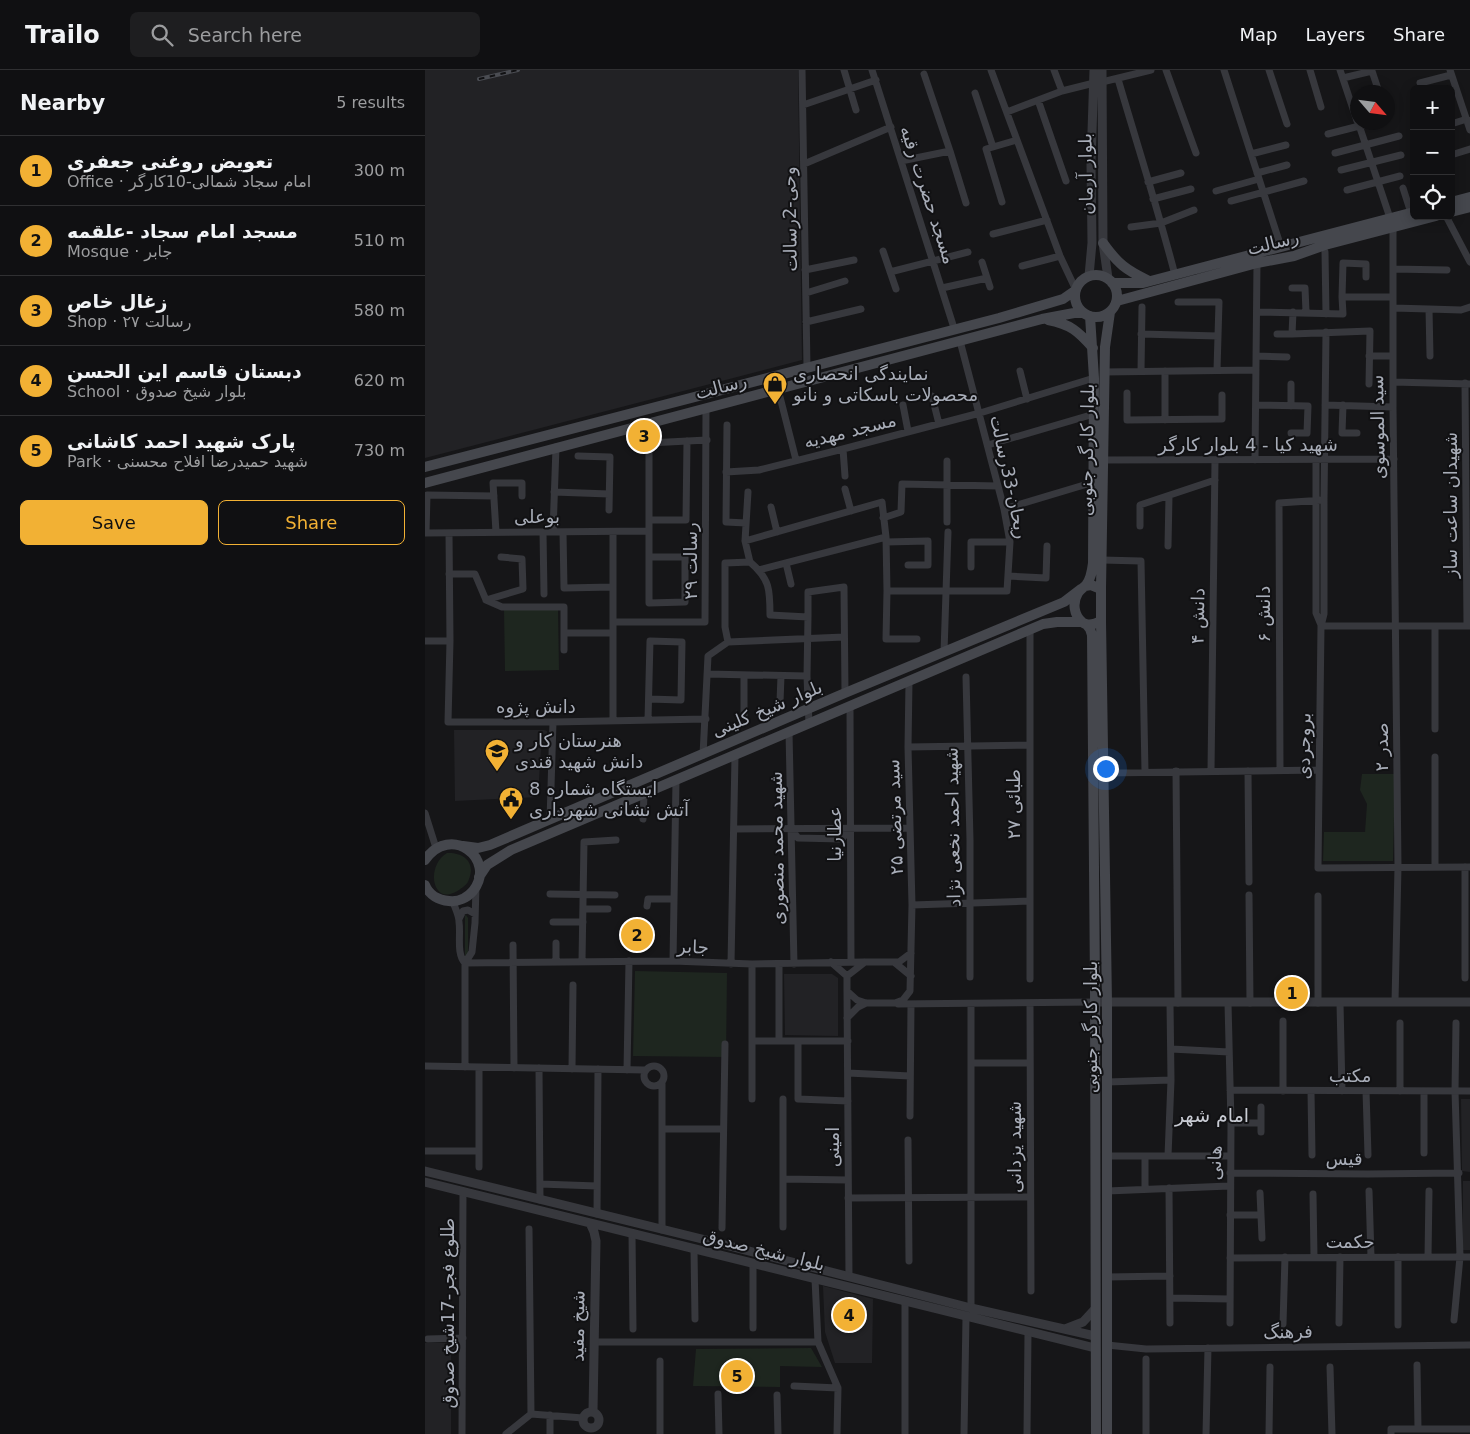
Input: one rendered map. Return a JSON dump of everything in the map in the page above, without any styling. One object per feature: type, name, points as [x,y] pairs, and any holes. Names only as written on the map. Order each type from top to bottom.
[{"type":"main road","points":[[1455,201],[1470,197]]},
{"type":"main road","points":[[1455,211],[1470,208]]},
{"type":"main road","name":"رسالت","points":[[1117,301],[1257,263],[1294,256],[1391,223],[1410,214]]},
{"type":"main road","name":"رسالت","points":[[1110,280],[1126,284],[1149,281],[1281,247],[1411,220]]},
{"type":"main road","points":[[1103,243],[1117,262],[1125,269],[1149,281]]},
{"type":"main road","points":[[1095,275],[1110,280],[1116,288],[1117,301],[1110,312],[1104,316],[1087,315],[1076,303],[1076,290],[1079,284],[1089,276],[1095,275]]},
{"type":"main road","name":"رسالت","points":[[425,467],[954,328],[999,318],[1060,300],[1076,290]]},
{"type":"main road","points":[[1060,300],[1067,307],[1063,315]]},
{"type":"main road","name":"بلوار کارگر جنوبی","points":[[1101,589],[1104,372],[1105,346],[1110,312]]},
{"type":"main road","name":"رسالت","points":[[425,483],[555,447],[1042,320],[1063,315],[1087,315]]},
{"type":"main road","name":"بلوار کارگر جنوبی","points":[[1083,588],[1091,574],[1093,563],[1094,378],[1093,348],[1087,315]]},
{"type":"main road","points":[[1042,320],[1071,326],[1093,348]]},
{"type":"main road","points":[[552,434],[555,447]]},
{"type":"main road","points":[[1096,586],[1101,589],[1101,621],[1091,624],[1084,623],[1078,617],[1074,606],[1077,594],[1083,588],[1096,586]]},
{"type":"main road","name":"بلوار شیخ کلینی","points":[[436,848],[445,844],[478,848],[490,845],[845,693],[1053,607],[1064,602],[1083,588]]},
{"type":"main road","points":[[1053,607],[1057,608],[1061,615],[1057,622]]},
{"type":"main road","name":"بلوار کارگر جنوبی","points":[[1101,621],[1105,773],[1107,1002],[1107,1434]]},
{"type":"main road","name":"بلوار شیخ کلینی","points":[[453,902],[470,894],[487,865],[511,850],[1043,624],[1057,622],[1084,623]]},
{"type":"main road","name":"بلوار کارگر جنوبی","points":[[1084,623],[1090,629],[1092,635],[1096,1434]]},
{"type":"main road","points":[[550,820],[553,832]]},
{"type":"main road","points":[[463,846],[471,851],[476,859],[479,868],[478,882]]},
{"type":"main road","points":[[425,860],[436,848]]},
{"type":"main road","points":[[425,885],[430,897],[453,902]]},
{"type":"main road","points":[[1095,1336],[1107,1345]]},
{"type":"main road","points":[[1095,1348],[1107,1345]]},
{"type":"street","name":"وحی-2رسالت","points":[[802,70],[807,367]]},
{"type":"street","points":[[844,70],[856,110]]},
{"type":"street","name":"مسجد حضرت رقیه","points":[[872,70],[954,328]]},
{"type":"street","points":[[991,70],[1060,256],[1076,290]]},
{"type":"street","points":[[1054,70],[1062,91]]},
{"type":"street","name":"بلوار آرمان","points":[[1094,70],[1098,83],[1103,243],[1110,280]]},
{"type":"street","name":"بلوار آرمان","points":[[1089,276],[1092,243],[1091,163],[1098,83],[1102,70]]},
{"type":"street","points":[[1007,112],[1062,91],[1151,70]]},
{"type":"street","points":[[1167,70],[1195,153]]},
{"type":"street","points":[[1224,70],[1281,247]]},
{"type":"street","points":[[1269,70],[1287,124]]},
{"type":"street","points":[[1310,70],[1321,107]]},
{"type":"street","name":"سید الموسوی","points":[[1340,70],[1350,99]]},
{"type":"street","points":[[1343,78],[1372,72],[1377,85]]},
{"type":"street","points":[[1420,83],[1451,72],[1470,130]]},
{"type":"street","points":[[924,74],[966,203]]},
{"type":"street","points":[[1119,78],[1175,275]]},
{"type":"street","points":[[803,105],[876,80]]},
{"type":"street","points":[[975,93],[993,147]]},
{"type":"street","points":[[1455,99],[1459,98]]},
{"type":"street","points":[[1038,100],[1066,181]]},
{"type":"street","points":[[1455,123],[1467,119]]},
{"type":"street","points":[[1328,134],[1350,126]]},
{"type":"street","points":[[804,164],[891,127]]},
{"type":"street","name":"سید الموسوی","points":[[1360,130],[1391,223],[1396,626]]},
{"type":"street","points":[[1335,153],[1399,136]]},
{"type":"street","points":[[1002,202],[986,149],[1017,140]]},
{"type":"street","points":[[1251,154],[1286,145]]},
{"type":"street","points":[[1455,154],[1470,149]]},
{"type":"street","points":[[901,161],[950,150]]},
{"type":"street","points":[[1341,170],[1401,155]]},
{"type":"street","points":[[1216,191],[1287,166]]},
{"type":"street","points":[[1148,182],[1181,173]]},
{"type":"street","points":[[1347,190],[1400,176]]},
{"type":"street","points":[[1231,201],[1304,181]]},
{"type":"street","points":[[1403,188],[1410,205]]},
{"type":"street","points":[[1153,199],[1191,189]]},
{"type":"street","points":[[1131,227],[1161,223],[1194,210]]},
{"type":"street","points":[[993,234],[1047,220]]},
{"type":"street","points":[[1448,220],[1470,262]]},
{"type":"street","points":[[883,251],[896,289]]},
{"type":"street","points":[[890,272],[968,252]]},
{"type":"street","points":[[1325,252],[1325,314]]},
{"type":"street","points":[[1022,266],[1060,256]]},
{"type":"street","points":[[805,270],[854,260]]},
{"type":"street","points":[[982,262],[990,287]]},
{"type":"street","points":[[1257,312],[1343,314],[1343,262],[1367,264],[1366,277]]},
{"type":"street","points":[[1255,460],[1257,263]]},
{"type":"street","points":[[1393,270],[1447,270]]},
{"type":"street","points":[[942,288],[987,278]]},
{"type":"street","points":[[806,293],[845,281]]},
{"type":"street","points":[[1292,288],[1305,288],[1306,312]]},
{"type":"street","points":[[1342,296],[1393,297]]},
{"type":"street","points":[[1177,302],[1219,302],[1217,370]]},
{"type":"street","points":[[1141,371],[1142,307]]},
{"type":"street","points":[[1393,308],[1461,310],[1470,307]]},
{"type":"street","points":[[806,322],[861,309]]},
{"type":"street","points":[[1429,309],[1430,356]]},
{"type":"street","points":[[1292,334],[1293,312]]},
{"type":"street","points":[[1277,334],[1370,331],[1369,384]]},
{"type":"street","name":"بروجردی","points":[[1326,332],[1324,614],[1321,626],[1318,868],[1398,867]]},
{"type":"street","points":[[1141,334],[1218,336]]},
{"type":"street","name":"ریحان-33رسالت","points":[[961,341],[1004,509],[1010,542],[1008,576]]},
{"type":"street","points":[[1256,356],[1287,357]]},
{"type":"street","points":[[1369,356],[1393,356]]},
{"type":"street","points":[[1104,372],[1256,370]]},
{"type":"street","points":[[1020,371],[1027,399]]},
{"type":"street","points":[[1165,371],[1165,420]]},
{"type":"street","name":"مسجد مهدیه","points":[[726,472],[759,470],[980,413],[1094,378]]},
{"type":"street","points":[[1393,382],[1467,383]]},
{"type":"street","name":"شهیدان ساعت ساز","points":[[1467,383],[1468,626]]},
{"type":"street","points":[[1291,384],[1291,406]]},
{"type":"street","points":[[778,389],[796,460]]},
{"type":"street","points":[[1127,393],[1127,420],[1222,419],[1222,395]]},
{"type":"street","points":[[932,396],[939,424]]},
{"type":"street","points":[[903,405],[909,431]]},
{"type":"street","points":[[1325,405],[1393,407]]},
{"type":"street","points":[[1343,405],[1342,433],[1357,433]]},
{"type":"street","points":[[1256,406],[1308,406],[1307,433],[1291,433]]},
{"type":"street","name":"رسالت ۲۹","points":[[613,622],[705,622],[706,408]]},
{"type":"street","points":[[988,445],[1094,414]]},
{"type":"street","points":[[649,423],[649,443],[649,520],[649,531],[649,557],[649,603],[685,602],[685,557],[649,557]]},
{"type":"street","points":[[727,425],[726,522],[746,523]]},
{"type":"street","points":[[649,443],[707,440]]},
{"type":"street","points":[[649,520],[686,520],[687,441]]},
{"type":"street","points":[[553,532],[555,447]]},
{"type":"street","points":[[843,448],[845,476]]},
{"type":"street","points":[[578,456],[610,457],[609,510]]},
{"type":"street","name":"شهید کیا - 4 بلوار کارگر","points":[[1102,460],[1393,459]]},
{"type":"street","name":"دانش ۴","points":[[1211,771],[1215,460]]},
{"type":"street","name":"بروجردی","points":[[1316,460],[1316,613],[1321,626]]},
{"type":"street","points":[[947,461],[947,522]]},
{"type":"street","points":[[1140,526],[1140,505],[1215,480]]},
{"type":"street","points":[[1004,509],[1094,482]]},
{"type":"street","points":[[496,532],[493,483],[522,483],[522,496]]},
{"type":"street","points":[[883,518],[901,512],[902,484],[998,486]]},
{"type":"street","points":[[845,489],[851,511]]},
{"type":"street","points":[[554,492],[609,494]]},
{"type":"street","points":[[748,492],[745,541],[750,562],[759,570],[770,590],[770,615],[808,617]]},
{"type":"street","points":[[426,533],[427,495],[494,496]]},
{"type":"street","points":[[1168,546],[1169,496]]},
{"type":"street","name":"دانش ۶","points":[[1280,770],[1279,503],[1324,500]]},
{"type":"street","points":[[745,541],[882,502],[886,540],[886,639],[917,639]]},
{"type":"street","points":[[771,508],[777,532]]},
{"type":"street","name":"بوعلی","points":[[426,533],[649,531]]},
{"type":"street","points":[[543,532],[544,594]]},
{"type":"street","points":[[563,532],[564,588],[613,587]]},
{"type":"street","points":[[613,532],[613,721]]},
{"type":"street","points":[[944,652],[948,532]]},
{"type":"street","points":[[425,641],[450,641],[449,533]]},
{"type":"street","points":[[759,570],[886,540],[928,541],[928,566],[908,565]]},
{"type":"street","points":[[971,567],[971,542],[1010,542]]},
{"type":"street","points":[[887,590],[1007,591],[1008,576],[1046,578],[1047,546]]},
{"type":"street","points":[[486,600],[523,589],[522,559],[501,557]]},
{"type":"street","points":[[1102,560],[1141,561],[1145,772]]},
{"type":"street","points":[[728,642],[725,627],[725,562],[750,562]]},
{"type":"street","points":[[786,563],[791,584]]},
{"type":"street","points":[[1316,563],[1324,563]]},
{"type":"street","points":[[449,574],[475,574],[486,600],[502,607],[564,607],[565,650]]},
{"type":"street","points":[[809,724],[807,676],[808,592],[844,587],[845,693]]},
{"type":"street","points":[[1321,626],[1468,626]]},
{"type":"street","name":"صدر ۲","points":[[1395,1002],[1398,867],[1396,626]]},
{"type":"street","points":[[1435,626],[1435,729]]},
{"type":"street","name":"طبائی ۲۷","points":[[1029,630],[1029,979]]},
{"type":"street","points":[[564,633],[613,633]]},
{"type":"street","points":[[703,755],[708,656],[728,642],[844,637]]},
{"type":"street","name":"دانش پژوه","points":[[450,641],[448,722],[706,719]]},
{"type":"street","points":[[648,720],[650,641],[682,642],[681,700],[649,699]]},
{"type":"street","points":[[707,674],[807,676]]},
{"type":"street","points":[[744,675],[744,716]]},
{"type":"street","points":[[780,702],[781,676]]},
{"type":"street","name":"شهید احمد نخعی نژاد","points":[[966,677],[970,840],[970,977]]},
{"type":"street","name":"۲۵ سید مرتضی","points":[[909,682],[911,976]]},
{"type":"street","name":"عطارنیا","points":[[850,706],[851,961]]},
{"type":"street","points":[[550,820],[553,722]]},
{"type":"street","name":"شهید محمد منصوری","points":[[789,732],[794,964]]},
{"type":"street","points":[[908,747],[1029,746]]},
{"type":"street","points":[[731,964],[735,756]]},
{"type":"street","points":[[1435,757],[1435,867]]},
{"type":"street","points":[[1105,773],[1319,770]]},
{"type":"street","points":[[1168,1156],[1177,902],[1176,771]]},
{"type":"street","points":[[1248,771],[1249,882]]},
{"type":"street","points":[[673,961],[677,780]]},
{"type":"street","points":[[643,819],[645,794]]},
{"type":"street","points":[[425,813],[436,848]]},
{"type":"street","points":[[791,828],[798,838],[843,839],[850,828]]},
{"type":"street","points":[[735,829],[911,828]]},
{"type":"street","points":[[582,961],[584,842],[617,840]]},
{"type":"street","points":[[1398,867],[1467,867],[1465,978]]},
{"type":"street","points":[[465,1067],[465,963],[472,952],[478,882]]},
{"type":"street","points":[[550,894],[615,895]]},
{"type":"street","points":[[1249,895],[1250,1003]]},
{"type":"street","points":[[1318,1003],[1319,896]]},
{"type":"street","points":[[647,906],[648,899],[674,899]]},
{"type":"street","points":[[912,905],[1029,901]]},
{"type":"street","points":[[453,902],[459,919],[461,953],[462,960],[465,963]]},
{"type":"street","points":[[583,909],[608,909]]},
{"type":"street","points":[[459,919],[463,911],[468,910],[475,914]]},
{"type":"street","points":[[553,922],[583,922]]},
{"type":"street","points":[[556,943],[556,961]]},
{"type":"street","points":[[513,945],[515,1068]]},
{"type":"street","points":[[847,976],[865,962],[899,962],[911,953]]},
{"type":"street","name":"جابر","points":[[465,963],[514,961],[673,961],[731,964],[865,962]]},
{"type":"street","points":[[627,1070],[629,961]]},
{"type":"street","points":[[831,962],[847,976],[847,991],[857,1000],[866,1003],[1107,1002],[1174,1004],[1470,1002]]},
{"type":"street","points":[[894,962],[911,976],[910,991],[903,1000],[895,1003]]},
{"type":"street","points":[[752,964],[752,1099]]},
{"type":"street","points":[[779,964],[779,1041]]},
{"type":"street","points":[[572,1069],[573,984]]},
{"type":"street","name":"امینی","points":[[847,991],[849,1277]]},
{"type":"street","points":[[910,991],[917,1001],[923,1004]]},
{"type":"street","points":[[1340,1002],[1341,1091]]},
{"type":"street","points":[[847,1018],[858,1007],[866,1003]]},
{"type":"street","name":"شهید یزدانی","points":[[1030,1003],[1031,1291]]},
{"type":"street","name":"هانی","points":[[1228,1003],[1231,1122],[1229,1186],[1230,1323]]},
{"type":"street","points":[[910,1116],[911,1004]]},
{"type":"street","points":[[971,1004],[971,1308]]},
{"type":"street","points":[[1283,1021],[1283,1091]]},
{"type":"street","points":[[1454,1320],[1460,1257],[1459,1173],[1455,1091],[1456,1022]]},
{"type":"street","points":[[1400,1023],[1400,1091]]},
{"type":"street","points":[[798,1041],[798,1099],[848,1100]]},
{"type":"street","points":[[752,1042],[848,1041]]},
{"type":"street","points":[[722,1228],[725,1044]]},
{"type":"street","points":[[1171,1049],[1229,1052]]},
{"type":"street","points":[[971,1063],[1030,1063]]},
{"type":"street","points":[[425,1066],[645,1070],[654,1065],[660,1068],[664,1073],[661,1083],[662,1230]]},
{"type":"street","points":[[479,1067],[479,1167]]},
{"type":"street","points":[[539,1068],[540,1200]]},
{"type":"street","points":[[597,1214],[598,1070]]},
{"type":"street","points":[[645,1070],[644,1074],[647,1083],[656,1086],[661,1083]]},
{"type":"street","points":[[848,1073],[909,1076]]},
{"type":"street","points":[[1107,1082],[1171,1080]]},
{"type":"street","name":"مکتب","points":[[1230,1090],[1470,1092]]},
{"type":"street","points":[[1311,1091],[1312,1155]]},
{"type":"street","points":[[1366,1091],[1367,1155]]},
{"type":"street","points":[[1424,1091],[1424,1153]]},
{"type":"street","points":[[783,1099],[783,1227]]},
{"type":"street","points":[[1261,1107],[1261,1132]]},
{"type":"street","points":[[1231,1122],[1261,1123]]},
{"type":"street","points":[[662,1129],[723,1129]]},
{"type":"street","points":[[908,1140],[909,1261]]},
{"type":"street","points":[[425,1150],[479,1151]]},
{"type":"street","points":[[1107,1156],[1230,1156]]},
{"type":"street","points":[[1145,1156],[1145,1189]]},
{"type":"street","name":"بلوار شیخ صدوق","points":[[425,1171],[971,1308],[1095,1336]]},
{"type":"street","name":"قیس","points":[[1230,1173],[1459,1173]]},
{"type":"street","points":[[783,1179],[848,1180]]},
{"type":"street","name":"بلوار شیخ صدوق","points":[[425,1182],[1028,1333],[1095,1348]]},
{"type":"street","points":[[540,1184],[597,1186]]},
{"type":"street","points":[[1107,1191],[1229,1186]]},
{"type":"street","points":[[1169,1188],[1170,1323]]},
{"type":"street","name":"طلوع فجر-17شیخ صدوق","points":[[462,1434],[463,1191]]},
{"type":"street","points":[[1369,1191],[1371,1257]]},
{"type":"street","points":[[1428,1257],[1429,1191]]},
{"type":"street","points":[[1261,1193],[1262,1238]]},
{"type":"street","points":[[1313,1194],[1314,1257]]},
{"type":"street","points":[[848,1198],[1030,1197]]},
{"type":"street","points":[[1230,1216],[1261,1215]]},
{"type":"street","name":"شیخ مفید","points":[[590,1223],[596,1240],[593,1412],[598,1417],[597,1430]]},
{"type":"street","name":"شیخ مفید","points":[[596,1240],[602,1226]]},
{"type":"street","points":[[529,1229],[531,1414]]},
{"type":"street","points":[[631,1233],[633,1329]]},
{"type":"street","points":[[694,1249],[695,1319]]},
{"type":"street","points":[[1283,1324],[1285,1257]]},
{"type":"street","points":[[1339,1257],[1339,1323]]},
{"type":"street","points":[[1398,1257],[1398,1325]]},
{"type":"street","name":"حکمت","points":[[1230,1258],[1470,1257]]},
{"type":"street","points":[[753,1264],[753,1328]]},
{"type":"street","points":[[1107,1277],[1170,1276]]},
{"type":"street","points":[[815,1279],[819,1342],[837,1388],[837,1434]]},
{"type":"street","points":[[1170,1298],[1230,1298]]},
{"type":"street","points":[[905,1302],[905,1434]]},
{"type":"street","points":[[1063,1329],[1083,1322],[1095,1309]]},
{"type":"street","points":[[964,1434],[966,1317]]},
{"type":"street","points":[[1027,1434],[1028,1333]]},
{"type":"street","points":[[428,1339],[463,1338]]},
{"type":"street","points":[[595,1342],[819,1342]]},
{"type":"street","name":"فرهنگ","points":[[1107,1345],[1146,1349],[1470,1344]]},
{"type":"street","points":[[1206,1434],[1208,1348]]},
{"type":"street","points":[[1146,1434],[1147,1359]]},
{"type":"street","points":[[660,1360],[660,1434]]},
{"type":"street","points":[[1417,1364],[1418,1429]]},
{"type":"street","points":[[1269,1434],[1271,1367]]},
{"type":"street","points":[[1330,1367],[1332,1434]]},
{"type":"street","points":[[794,1386],[837,1388]]},
{"type":"street","points":[[718,1394],[719,1434]]},
{"type":"street","points":[[777,1395],[778,1434]]},
{"type":"street","points":[[585,1426],[588,1413],[593,1412]]},
{"type":"street","points":[[506,1434],[531,1414],[550,1415],[597,1430]]},
{"type":"street","points":[[550,1415],[550,1434]]},
{"type":"street","points":[[1391,1434],[1391,1429],[1445,1432],[1470,1429]]},
{"type":"shaded area","points":[[425,70],[798,70],[802,360],[425,458]]},
{"type":"shaded area","points":[[558,609],[559,670],[505,671],[504,610]]},
{"type":"shaded area","name":"هنرستان کار و دانش شهید قندی","points":[[454,730],[547,731],[546,745],[541,747],[538,797],[455,801]]},
{"type":"shaded area","points":[[1362,774],[1395,774],[1393,861],[1323,861],[1324,832],[1365,832],[1367,804],[1360,790]]},
{"type":"shaded area","points":[[447,853],[458,854],[467,859],[471,873],[466,884],[459,890],[450,894],[443,894],[438,890],[434,875],[440,859]]},
{"type":"shaded area","points":[[465,916],[468,918],[468,958],[466,959]]},
{"type":"shaded area","points":[[635,971],[727,973],[726,1057],[633,1056]]},
{"type":"shaded area","points":[[784,974],[832,974],[838,978],[838,1036],[785,1035]]},
{"type":"shaded area","points":[[1461,1099],[1470,1099],[1470,1172],[1462,1171]]},
{"type":"shaded area","points":[[1463,1181],[1470,1181],[1470,1250],[1463,1250]]},
{"type":"shaded area","points":[[823,1286],[873,1299],[872,1363],[835,1363],[825,1332]]},
{"type":"shaded area","points":[[425,1343],[456,1343],[456,1350],[451,1354],[451,1434],[425,1434]]},
{"type":"shaded area","points":[[811,1348],[822,1367],[780,1366],[780,1387],[693,1386],[696,1349]]},
{"type":"railway","points":[[479,79],[518,70]]},
{"type":"place","name":"نمایندگی انحصاری محصولات باسکاتی و نانو","points":[[775,405]]},
{"type":"place","name":"زغال خاص","points":[[644,436]]},
{"type":"place","name":"هنرستان کار و دانش شهید قندی","points":[[497,772]]},
{"type":"place","name":"ایستگاه شماره 8 آتش نشانی شهرداری","points":[[511,820]]},
{"type":"place","name":"مسجد امام سجاد -علقمه","points":[[637,935]]},
{"type":"place","name":"تعویض روغنی جعفری","points":[[1292,993]]},
{"type":"place","name":"دبستان قاسم این الحسن","points":[[849,1315]]},
{"type":"place","name":"پارک شهید احمد کاشانی","points":[[737,1376]]},
{"type":"district","name":"امام شهر","points":[[1212,1115]]}]
